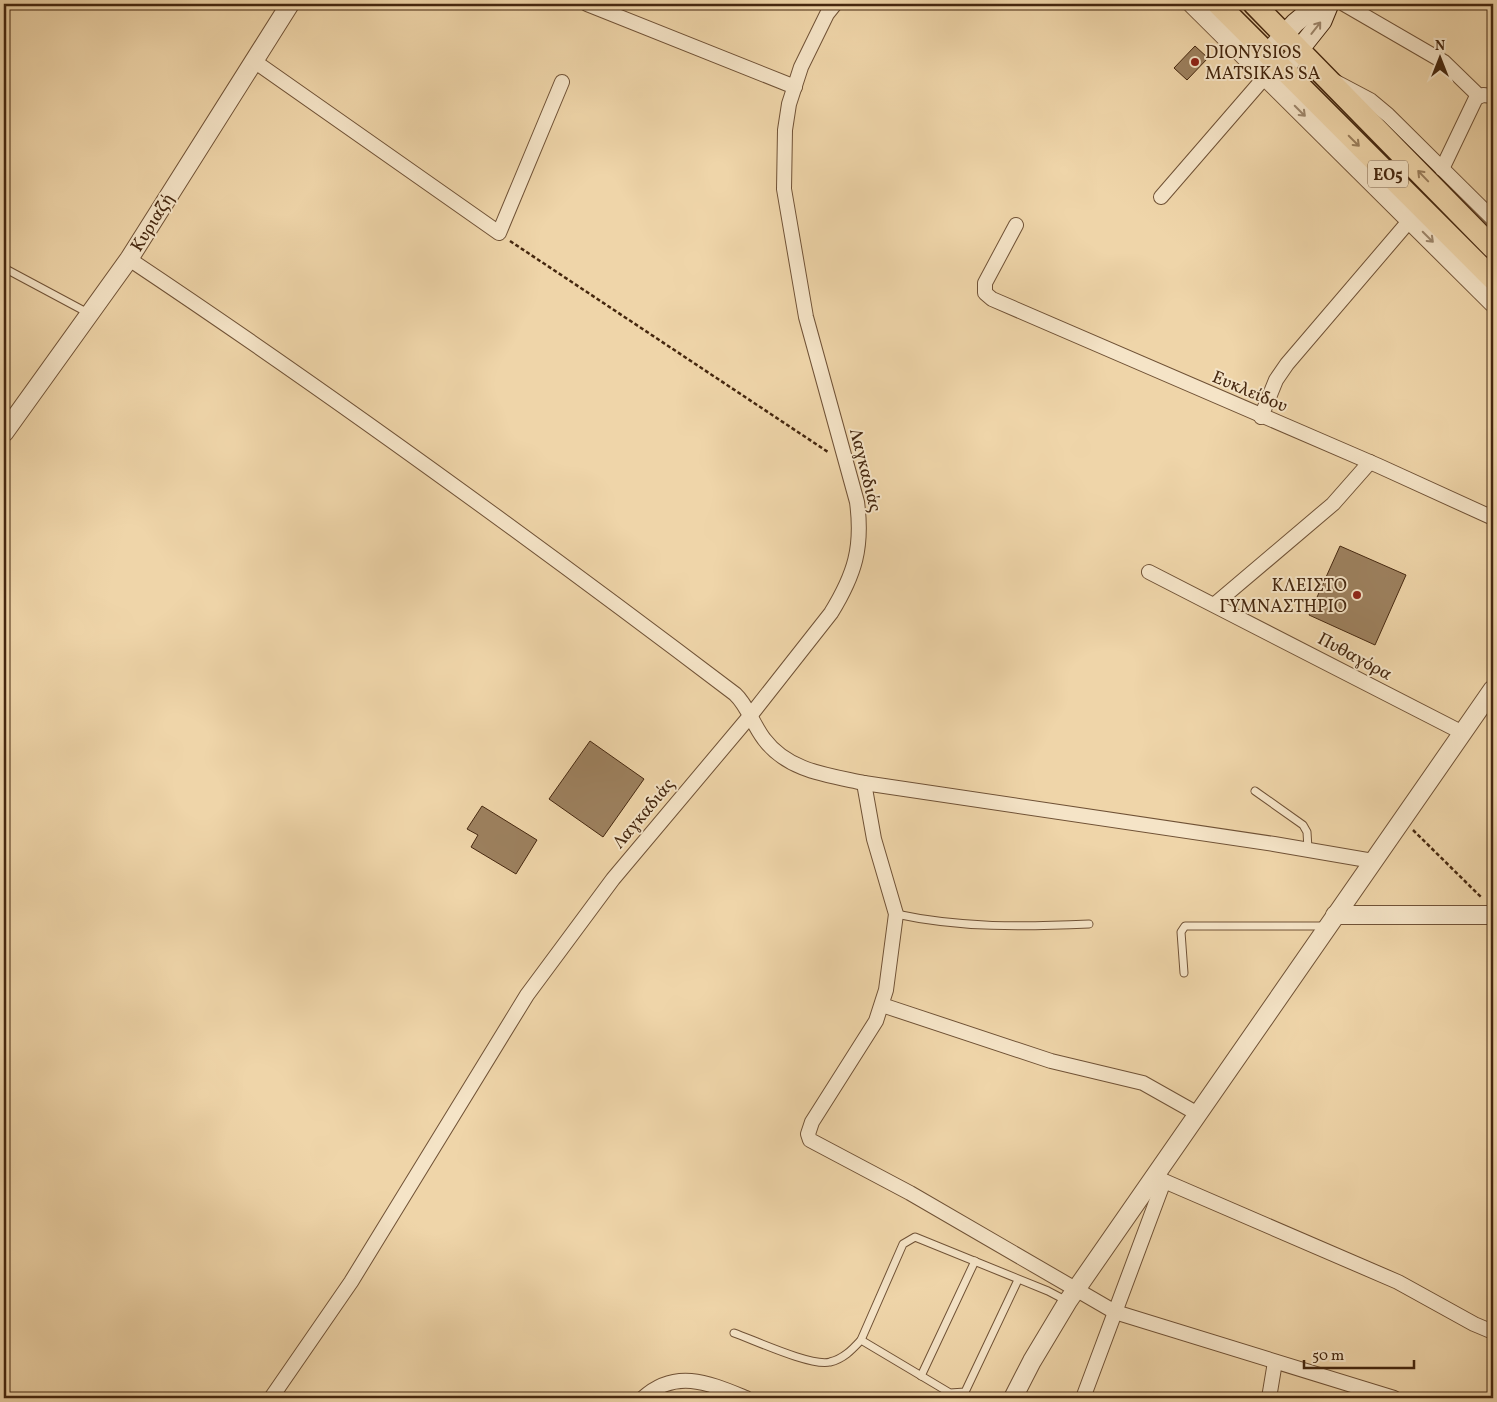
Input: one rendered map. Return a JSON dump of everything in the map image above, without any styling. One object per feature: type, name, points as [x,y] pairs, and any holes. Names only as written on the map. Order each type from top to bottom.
[{"type":"main road","name":"ΕΟ5","points":[[1218,4],[1268,54],[1273,74],[1493,279]]},
{"type":"main road","name":"ΕΟ5","points":[[1254,4],[1493,248]]},
{"type":"main road","points":[[1268,54],[1318,4]]},
{"type":"main road","points":[[1273,74],[1286,37],[1322,21],[1329,4]]},
{"type":"street","name":"Κυριαζή","points":[[4,432],[129,259],[290,4]]},
{"type":"street","points":[[587,4],[794,87]]},
{"type":"street","name":"Λαγκαδιάς","points":[[271,1398],[351,1282],[527,995],[613,878],[750,716],[831,613],[842,595],[853,569],[860,545],[861,528],[856,494],[816,357],[787,215],[784,189],[785,130],[794,87],[812,43],[827,14],[835,4]]},
{"type":"street","points":[[1192,4],[1273,74],[1410,220],[1493,303]]},
{"type":"street","points":[[1268,4],[1286,37]]},
{"type":"street","points":[[1344,4],[1444,62],[1486,96],[1442,169]]},
{"type":"street","points":[[254,61],[499,233],[562,82]]},
{"type":"street","points":[[1161,197],[1273,74]]},
{"type":"street","points":[[1328,78],[1370,100],[1493,219]]},
{"type":"street","points":[[1261,417],[1276,380],[1286,364],[1410,220]]},
{"type":"street","name":"Ευκλείδου","points":[[1016,225],[985,283],[985,292],[992,299],[1261,417],[1370,462],[1493,518]]},
{"type":"street","points":[[129,259],[268,352],[619,606],[735,694],[742,700],[764,740],[791,764],[810,771],[864,784],[1308,849],[1373,861]]},
{"type":"street","points":[[1215,604],[1333,504],[1370,462]]},
{"type":"street","name":"Πυθαγόρα","points":[[1149,572],[1215,604],[1462,733]]},
{"type":"street","points":[[1013,1398],[1032,1361],[1072,1296],[1159,1179],[1198,1114],[1493,689]]},
{"type":"street","points":[[864,784],[874,839],[896,914],[882,1005],[870,1032],[812,1122],[808,1134],[810,1140],[910,1192],[1072,1296],[1114,1312],[1394,1398]]},
{"type":"street","points":[[1332,921],[1490,909]]},
{"type":"street","points":[[882,1005],[1051,1061],[1143,1083],[1198,1114]]},
{"type":"street","points":[[1083,1398],[1159,1179]]},
{"type":"street","points":[[1159,1179],[1398,1282],[1474,1324],[1493,1332]]},
{"type":"street","points":[[1270,1398],[1275,1362]]},
{"type":"street","points":[[643,1398],[660,1386],[682,1380],[706,1383],[746,1398]]},
{"type":"lane","points":[[4,268],[90,314]]},
{"type":"lane","points":[[1255,790],[1303,825],[1307,832],[1308,849]]},
{"type":"lane","points":[[896,914],[948,924],[1020,926],[1089,924]]},
{"type":"lane","points":[[1184,973],[1181,932],[1185,926],[1332,921]]},
{"type":"lane","points":[[734,1333],[818,1363],[839,1359],[852,1350],[860,1340],[906,1240],[920,1238],[1018,1280],[1072,1296]]},
{"type":"lane","points":[[921,1376],[975,1261]]},
{"type":"lane","points":[[860,1340],[950,1393],[965,1392],[1018,1280]]},
{"type":"path","points":[[499,233],[612,311],[849,466]]},
{"type":"path","points":[[1402,820],[1490,909]]},
{"type":"building","name":"DIONYSIOS MATSIKAS SA","points":[[1195,46],[1208,58],[1187,80],[1174,68]]},
{"type":"building","name":"ΚΛΕΙΣΤΟ ΓΥΜΝΑΣΤΗΡΙΟ","points":[[1340,546],[1406,575],[1375,645],[1309,615]]},
{"type":"building","points":[[590,741],[644,779],[603,837],[549,799]]},
{"type":"building","points":[[482,806],[537,840],[516,874],[471,847],[478,835],[467,829]]},
{"type":"place","name":"DIONYSIOS MATSIKAS SA","points":[[1195,62]]},
{"type":"place","name":"ΚΛΕΙΣΤΟ ΓΥΜΝΑΣΤΗΡΙΟ","points":[[1357,595]]}]
